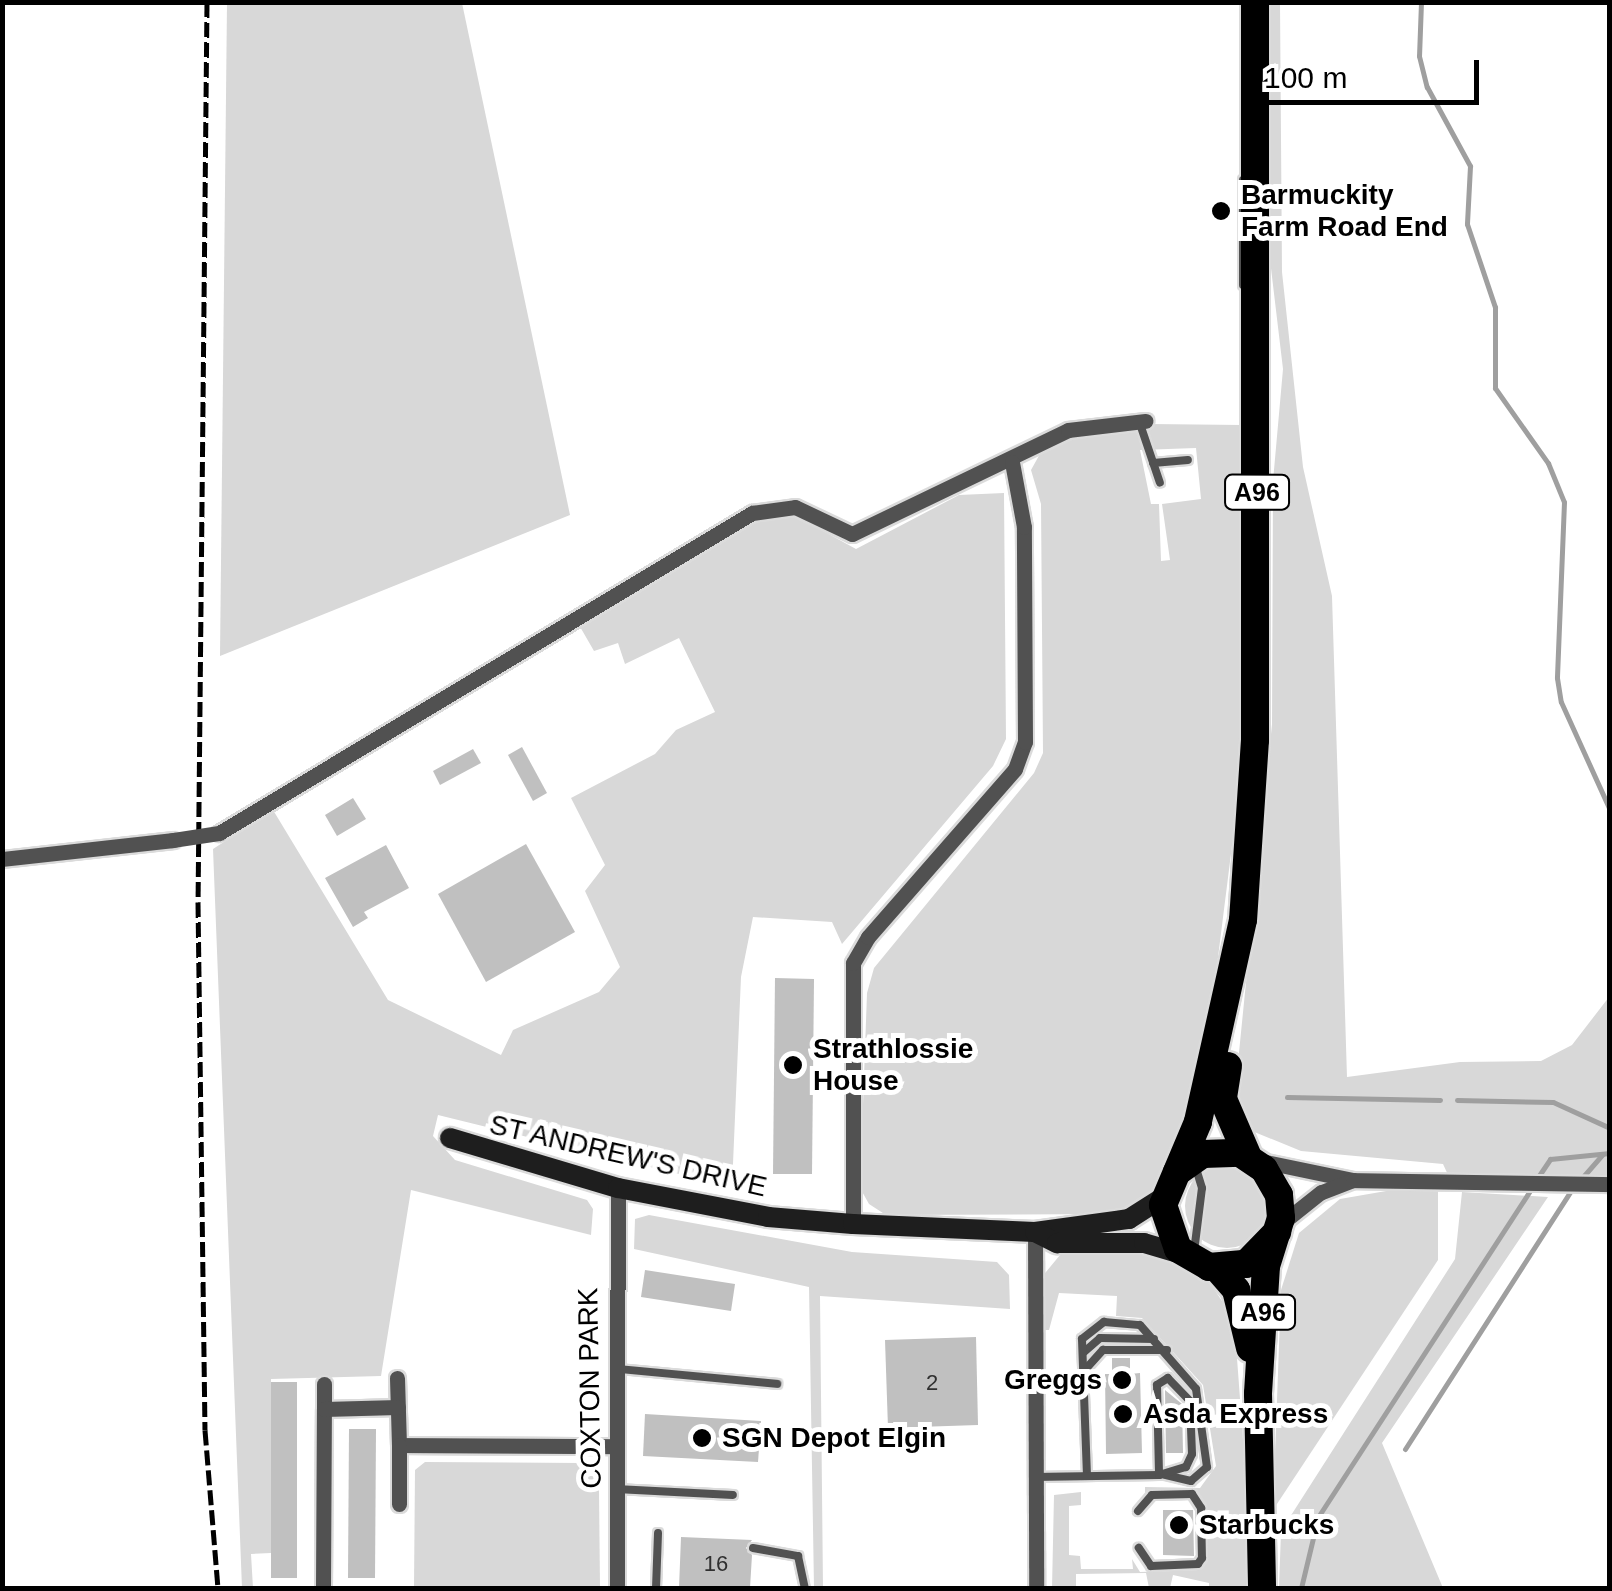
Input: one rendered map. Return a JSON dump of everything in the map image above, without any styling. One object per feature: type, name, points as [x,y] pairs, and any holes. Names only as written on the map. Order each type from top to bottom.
[{"type":"highway","name":"A96","points":[[1255,2],[1255,740],[1243,920],[1232,980],[1165,1224],[1244,1314],[1258,1394]]},
{"type":"highway","name":"A96","points":[[1232,980],[1223,1099],[1250,1158],[1277,1188],[1278,1229],[1266,1266],[1258,1394],[1262,1588]]},
{"type":"highway","points":[[1181,1166],[1221,1150],[1250,1158]]},
{"type":"highway","name":"A96","points":[[1198,1261],[1254,1260],[1278,1229]]},
{"type":"street","points":[[2,859],[220,833],[752,514],[794,507],[852,534],[1012,462],[1068,430],[1142,421]]},
{"type":"street","points":[[853,1224],[853,963],[868,937],[1016,769],[1026,742],[1024,527],[1012,462]]},
{"type":"street","name":"ST ANDREW'S DRIVE","points":[[450,1138],[618,1188],[768,1216],[1035,1232],[1129,1219],[1181,1166]]},
{"type":"street","points":[[1250,1158],[1353,1180],[1603,1184]]},
{"type":"street","points":[[1278,1229],[1321,1192],[1353,1180]]},
{"type":"street","name":"COXTON PARK","points":[[616,1588],[614,1369],[618,1188]]},
{"type":"street","points":[[1035,1232],[1036,1588]]},
{"type":"street","name":"ST ANDREW'S DRIVE","points":[[1035,1232],[1057,1243],[1144,1243],[1198,1261]]},
{"type":"street","points":[[397,1378],[399,1504]]},
{"type":"street","points":[[323,1587],[324,1384]]},
{"type":"street","points":[[324,1409],[398,1408]]},
{"type":"street","points":[[398,1444],[615,1446]]},
{"type":"lane","points":[[1142,421],[1160,483]]},
{"type":"lane","points":[[1153,462],[1188,460]]},
{"type":"lane","points":[[1181,1166],[1202,1188],[1198,1261]]},
{"type":"lane","points":[[1034,1476],[1087,1476],[1162,1475],[1191,1481],[1208,1462],[1196,1389],[1167,1350],[1136,1324],[1104,1322],[1083,1335],[1087,1476]]},
{"type":"lane","points":[[1082,1356],[1096,1339],[1156,1339]]},
{"type":"lane","points":[[1083,1372],[1103,1350],[1167,1350]]},
{"type":"lane","points":[[614,1369],[777,1384]]},
{"type":"lane","points":[[1168,1378],[1190,1398],[1192,1454],[1186,1467],[1162,1475],[1156,1385],[1168,1378]]},
{"type":"lane","points":[[616,1489],[733,1495]]},
{"type":"lane","points":[[1138,1511],[1152,1495],[1192,1494],[1201,1508],[1202,1558],[1198,1564],[1150,1566],[1139,1548]]},
{"type":"lane","points":[[656,1588],[658,1532]]},
{"type":"lane","points":[[753,1548],[798,1556],[805,1588]]},
{"type":"shaded area","points":[[1280,2],[1282,272],[1303,467],[1332,596],[1347,1077],[1460,1062],[1541,1061],[1572,1045],[1609,997],[1609,1184],[1449,1177],[1443,1164],[1301,1151],[1252,1131],[1234,1102],[1272,724],[1273,481],[1283,369],[1270,260],[1269,3]]},
{"type":"shaded area","points":[[227,3],[462,3],[570,515],[220,656]]},
{"type":"shaded area","points":[[1150,424],[1242,425],[1239,790],[1211,1013],[1189,1112],[1146,1204],[1114,1214],[886,1215],[869,1204],[860,1188],[867,993],[874,968],[1034,773],[1043,753],[1041,504],[1031,470],[1041,452],[1071,436]],"holes":[[[1196,448],[1201,499],[1162,504],[1170,560],[1161,561],[1159,504],[1151,504],[1140,450]]]},
{"type":"shaded area","points":[[1004,493],[1006,739],[993,766],[842,944],[832,922],[753,917],[741,977],[732,1187],[438,1115],[433,1136],[455,1160],[587,1200],[593,1209],[591,1235],[411,1190],[381,1376],[271,1379],[271,1553],[251,1554],[253,1588],[242,1588],[213,849],[273,810],[388,1000],[501,1055],[513,1030],[599,992],[620,967],[585,891],[605,865],[571,798],[655,754],[676,730],[715,712],[679,638],[625,664],[618,643],[594,651],[579,625],[760,520],[794,515],[856,549],[959,495]]},
{"type":"shaded area","points":[[1227,1164],[1243,1167],[1257,1176],[1266,1190],[1266,1222],[1257,1236],[1243,1245],[1227,1248],[1211,1245],[1197,1236],[1188,1222],[1185,1206],[1188,1190],[1197,1176],[1211,1167]]},
{"type":"shaded area","points":[[1438,1182],[1438,1260],[1273,1510],[1281,1290],[1299,1233],[1340,1199]]},
{"type":"shaded area","points":[[1462,1192],[1548,1197],[1382,1443],[1443,1588],[1279,1588],[1281,1531],[1455,1259]]},
{"type":"shaded area","points":[[649,1215],[852,1252],[997,1262],[1009,1275],[1010,1309],[820,1296],[823,1588],[814,1588],[809,1287],[634,1249],[635,1219]]},
{"type":"shaded area","points":[[1139,1254],[1183,1265],[1215,1278],[1214,1289],[1226,1307],[1233,1304],[1254,1588],[1209,1588],[1209,1583],[1173,1575],[1170,1588],[1149,1588],[1146,1573],[1076,1574],[1076,1586],[1052,1588],[1054,1495],[1081,1492],[1081,1505],[1069,1506],[1069,1555],[1080,1556],[1081,1569],[1133,1569],[1132,1559],[1140,1572],[1198,1570],[1207,1557],[1205,1502],[1194,1491],[1145,1493],[1145,1487],[1200,1488],[1216,1466],[1203,1385],[1142,1318],[1116,1316],[1117,1296],[1059,1293],[1049,1330],[1041,1330],[1041,1278],[1060,1255]]},
{"type":"shaded area","points":[[425,1462],[580,1463],[590,1470],[599,1490],[600,1588],[414,1588],[415,1470]]},
{"type":"building","points":[[522,747],[547,793],[533,801],[508,755]]},
{"type":"building","points":[[473,749],[481,763],[440,785],[433,771]]},
{"type":"building","points":[[353,798],[366,819],[337,836],[325,815]]},
{"type":"building","points":[[526,844],[575,932],[486,982],[438,894]]},
{"type":"building","points":[[386,845],[409,888],[364,912],[368,918],[353,927],[325,878]]},
{"type":"building","name":"Strathlossie House","points":[[775,978],[814,979],[812,1174],[773,1174]]},
{"type":"building","points":[[645,1270],[735,1284],[731,1311],[641,1297]]},
{"type":"building","points":[[976,1337],[978,1425],[888,1428],[885,1340]]},
{"type":"building","name":"Asda Express","points":[[1112,1358],[1130,1358],[1130,1374],[1140,1373],[1142,1453],[1106,1454],[1105,1374],[1112,1374]]},
{"type":"building","points":[[271,1382],[297,1382],[297,1578],[271,1578]]},
{"type":"building","points":[[1165,1390],[1182,1404],[1183,1453],[1166,1453]]},
{"type":"building","name":"SGN Depot Elgin","points":[[645,1414],[761,1421],[758,1462],[643,1456]]},
{"type":"building","points":[[349,1429],[376,1429],[375,1578],[348,1578]]},
{"type":"building","name":"Starbucks","points":[[1163,1510],[1193,1510],[1194,1556],[1163,1555]]},
{"type":"building","points":[[681,1537],[752,1540],[746,1548],[752,1555],[750,1588],[679,1588]]},
{"type":"waterway","points":[[1421,2],[1419,56],[1427,87],[1470,166],[1467,224],[1495,307],[1495,388],[1548,463],[1564,502],[1557,678],[1561,702],[1610,810]]},
{"type":"waterway","points":[[1287,1097],[1440,1100]]},
{"type":"waterway","points":[[1457,1100],[1553,1102],[1610,1128]]},
{"type":"waterway","points":[[1538,1177],[1550,1159],[1610,1153]]},
{"type":"waterway","points":[[1581,1179],[1603,1154]]},
{"type":"waterway","points":[[1301,1588],[1318,1517],[1532,1187]]},
{"type":"waterway","points":[[1405,1449],[1573,1187]]},
{"type":"railway","points":[[207,2],[198,902],[205,1430],[218,1588]]},
{"type":"place","name":"Barmuckity Farm Road End","points":[[1221,211]]},
{"type":"place","name":"Strathlossie House","points":[[793,1065]]},
{"type":"place","name":"Greggs","points":[[1122,1380]]},
{"type":"place","name":"Asda Express","points":[[1123,1414]]},
{"type":"place","name":"SGN Depot Elgin","points":[[702,1438]]},
{"type":"place","name":"Starbucks","points":[[1179,1525]]}]
